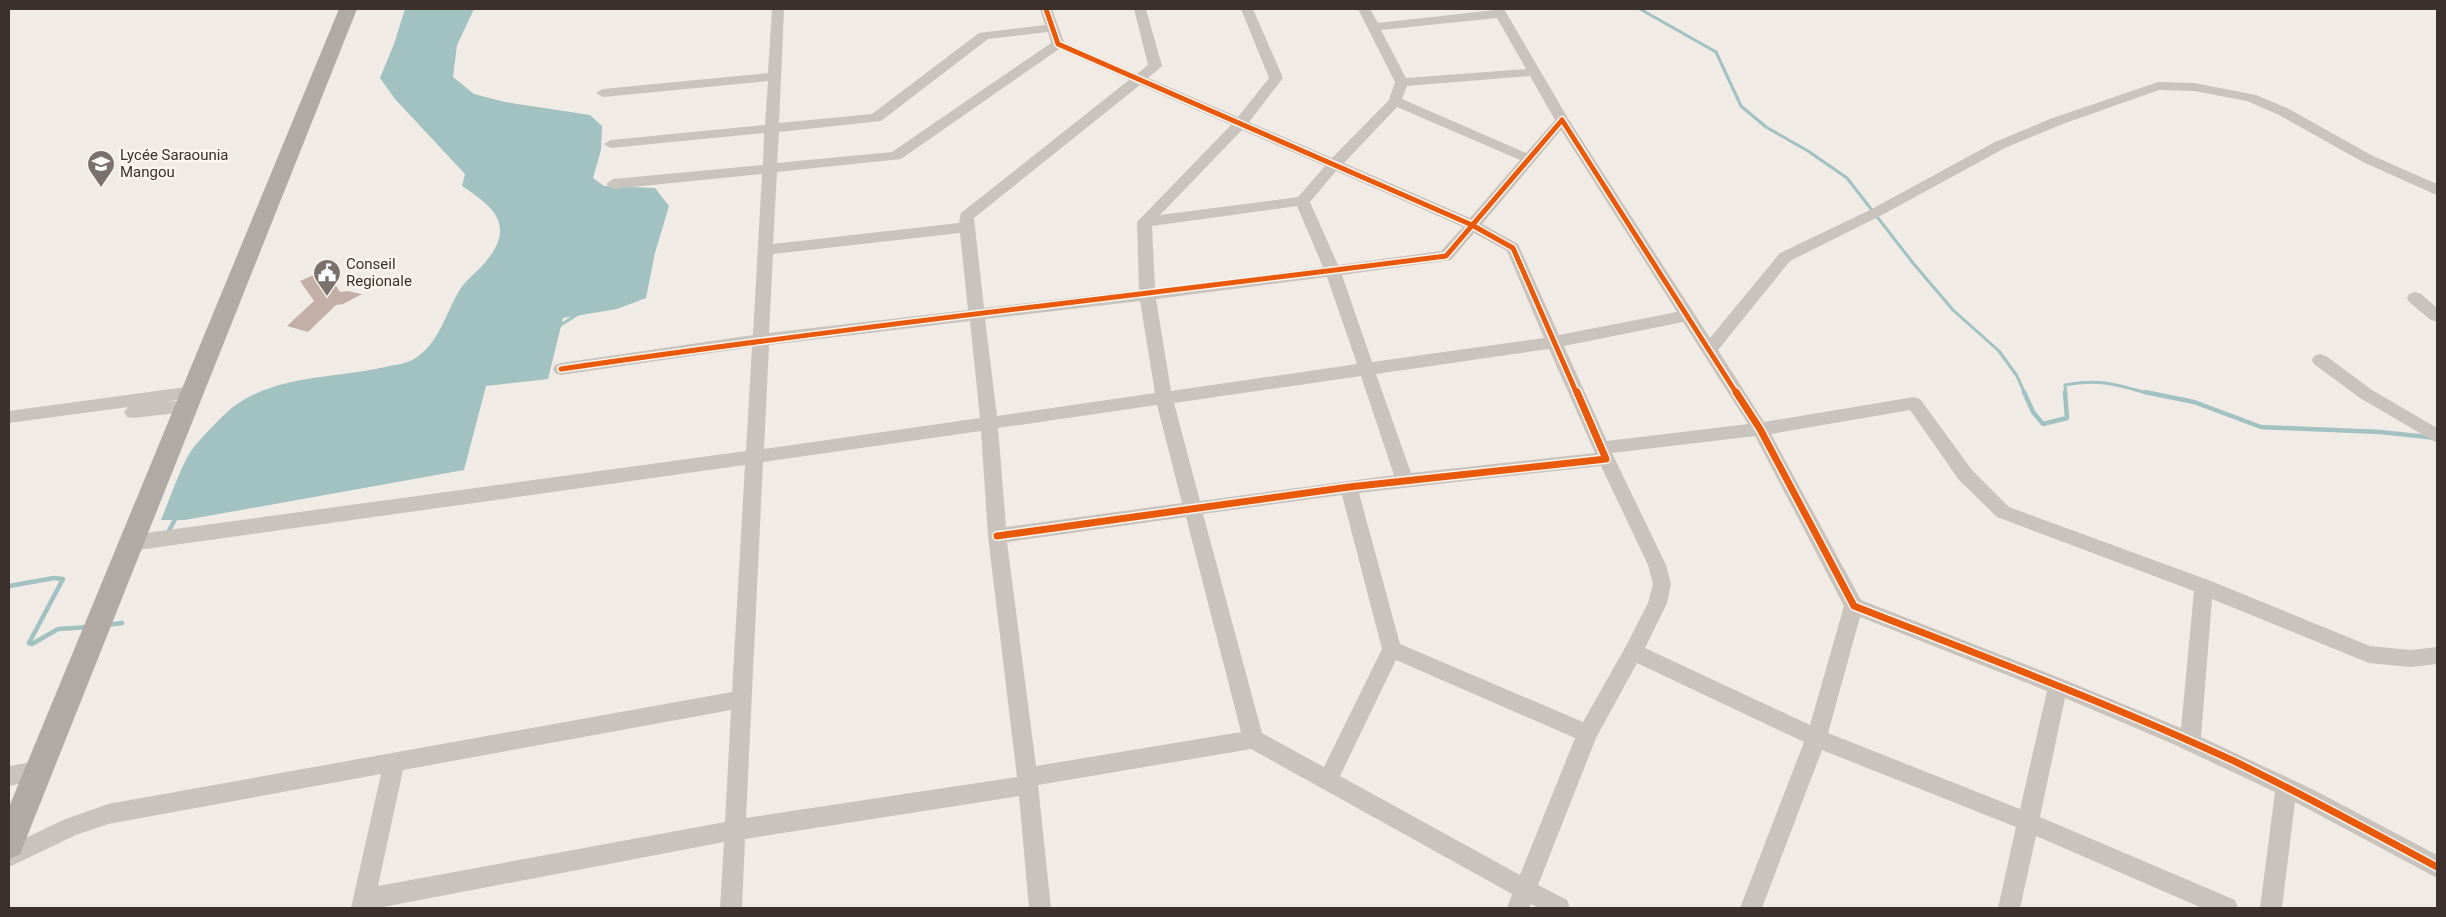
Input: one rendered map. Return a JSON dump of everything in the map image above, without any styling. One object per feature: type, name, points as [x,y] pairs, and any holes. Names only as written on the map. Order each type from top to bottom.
[{"type":"highway","points":[[9,844],[348,9]]},
{"type":"street","points":[[730,908],[778,9]]},
{"type":"street","points":[[1046,9],[1058,44],[1472,225],[1513,248],[1603,453],[1657,565],[1662,584],[1657,603],[1633,652],[1587,734],[1522,899]]},
{"type":"street","points":[[1040,908],[1027,781],[997,536],[990,423],[966,216],[1155,66],[1140,9]]},
{"type":"street","points":[[1247,9],[1276,78],[1240,124],[1144,222],[1147,295],[1164,398],[1253,739]]},
{"type":"street","points":[[1144,222],[1302,201],[1395,101],[1402,82],[1364,9]]},
{"type":"street","points":[[1374,28],[1500,12],[1532,72],[1686,316],[1760,429],[1854,606],[2058,686],[2190,743],[2286,787],[2437,867]]},
{"type":"street","points":[[611,144],[876,118],[984,36],[1052,28]]},
{"type":"street","points":[[613,184],[896,156],[1058,44]]},
{"type":"street","points":[[1402,82],[1532,72]]},
{"type":"street","points":[[603,93],[774,76]]},
{"type":"street","points":[[1709,350],[1785,257],[1875,213],[2000,145],[2055,122],[2158,86],[2194,87],[2251,98],[2284,112],[2368,159],[2437,190]]},
{"type":"street","points":[[1395,101],[1529,159]]},
{"type":"street","points":[[561,369],[760,340],[1147,295],[1332,269],[1446,256],[1562,120]]},
{"type":"street","points":[[1302,201],[1332,269],[1368,368],[1405,481]]},
{"type":"street","points":[[765,250],[967,227]]},
{"type":"street","points":[[2415,298],[2437,316]]},
{"type":"street","points":[[131,543],[754,457],[1554,342],[1686,316]]},
{"type":"street","points":[[2320,360],[2366,394],[2437,436]]},
{"type":"street","points":[[9,417],[190,399]]},
{"type":"street","points":[[9,427],[190,399]]},
{"type":"street","points":[[997,536],[1603,453],[1914,403],[1970,482],[1984,498],[2003,512],[2204,587],[2369,654],[2423,659],[2437,655]]},
{"type":"street","points":[[1328,780],[1392,649],[1349,487]]},
{"type":"street","points":[[2190,743],[2204,587]]},
{"type":"street","points":[[1751,908],[1816,738],[1854,606]]},
{"type":"street","points":[[1392,649],[1587,734]]},
{"type":"street","points":[[1633,652],[1816,738],[2028,822],[2226,908]]},
{"type":"street","points":[[2009,908],[2058,686]]},
{"type":"street","points":[[9,857],[71,827],[108,814],[394,764],[742,699]]},
{"type":"street","points":[[394,764],[363,904],[735,830],[1027,781],[1253,739],[1328,780],[1522,899],[1559,908]]},
{"type":"street","points":[[9,776],[39,771]]},
{"type":"street","points":[[2271,908],[2286,787]]},
{"type":"water","points":[[405,9],[474,9],[457,45],[453,77],[474,94],[505,102],[590,115],[602,126],[601,150],[593,178],[604,186],[655,188],[669,206],[655,253],[646,298],[617,309],[563,318],[548,379],[486,386],[464,470],[185,520],[161,520],[187,457],[199,441],[233,407],[250,396],[287,383],[365,371],[411,361],[429,346],[441,328],[462,287],[484,264],[495,247],[500,236],[500,226],[497,217],[483,201],[462,186],[465,174],[395,99],[380,78],[394,44]]},
{"type":"building","points":[[326,270],[340,292],[347,291],[362,294],[343,304],[336,305],[308,332],[287,326],[314,301],[300,281]]},
{"type":"waterway","points":[[1640,9],[1716,52],[1741,106],[1766,127],[1808,151],[1847,178],[1913,263],[1953,310],[1999,351],[2017,376],[2025,394]]},
{"type":"waterway","points":[[559,326],[578,314]]},
{"type":"waterway","points":[[2066,394],[2065,385],[2088,382],[2118,385],[2150,394]]},
{"type":"waterway","points":[[2024,392],[2033,412],[2043,424],[2067,418],[2065,392]]},
{"type":"waterway","points":[[2145,392],[2194,402],[2261,427],[2380,432],[2437,438]]},
{"type":"waterway","points":[[167,534],[177,516]]},
{"type":"waterway","points":[[9,586],[54,578],[63,579],[29,643],[32,644],[58,629],[88,627]]},
{"type":"waterway","points":[[107,625],[122,623]]},
{"type":"cycle path","points":[[997,536],[1349,487],[1606,459],[1513,248],[1472,225],[1058,44],[1046,9]]},
{"type":"cycle path","points":[[561,369],[760,340],[1147,295],[1446,256],[1562,120],[1760,429],[1854,606],[2127,714],[2181,738],[2344,816],[2437,867]]},
{"type":"place","name":"Lycée Saraounia Mangou","points":[[101,188]]},
{"type":"place","name":"Conseil Regionale","points":[[327,297]]}]
